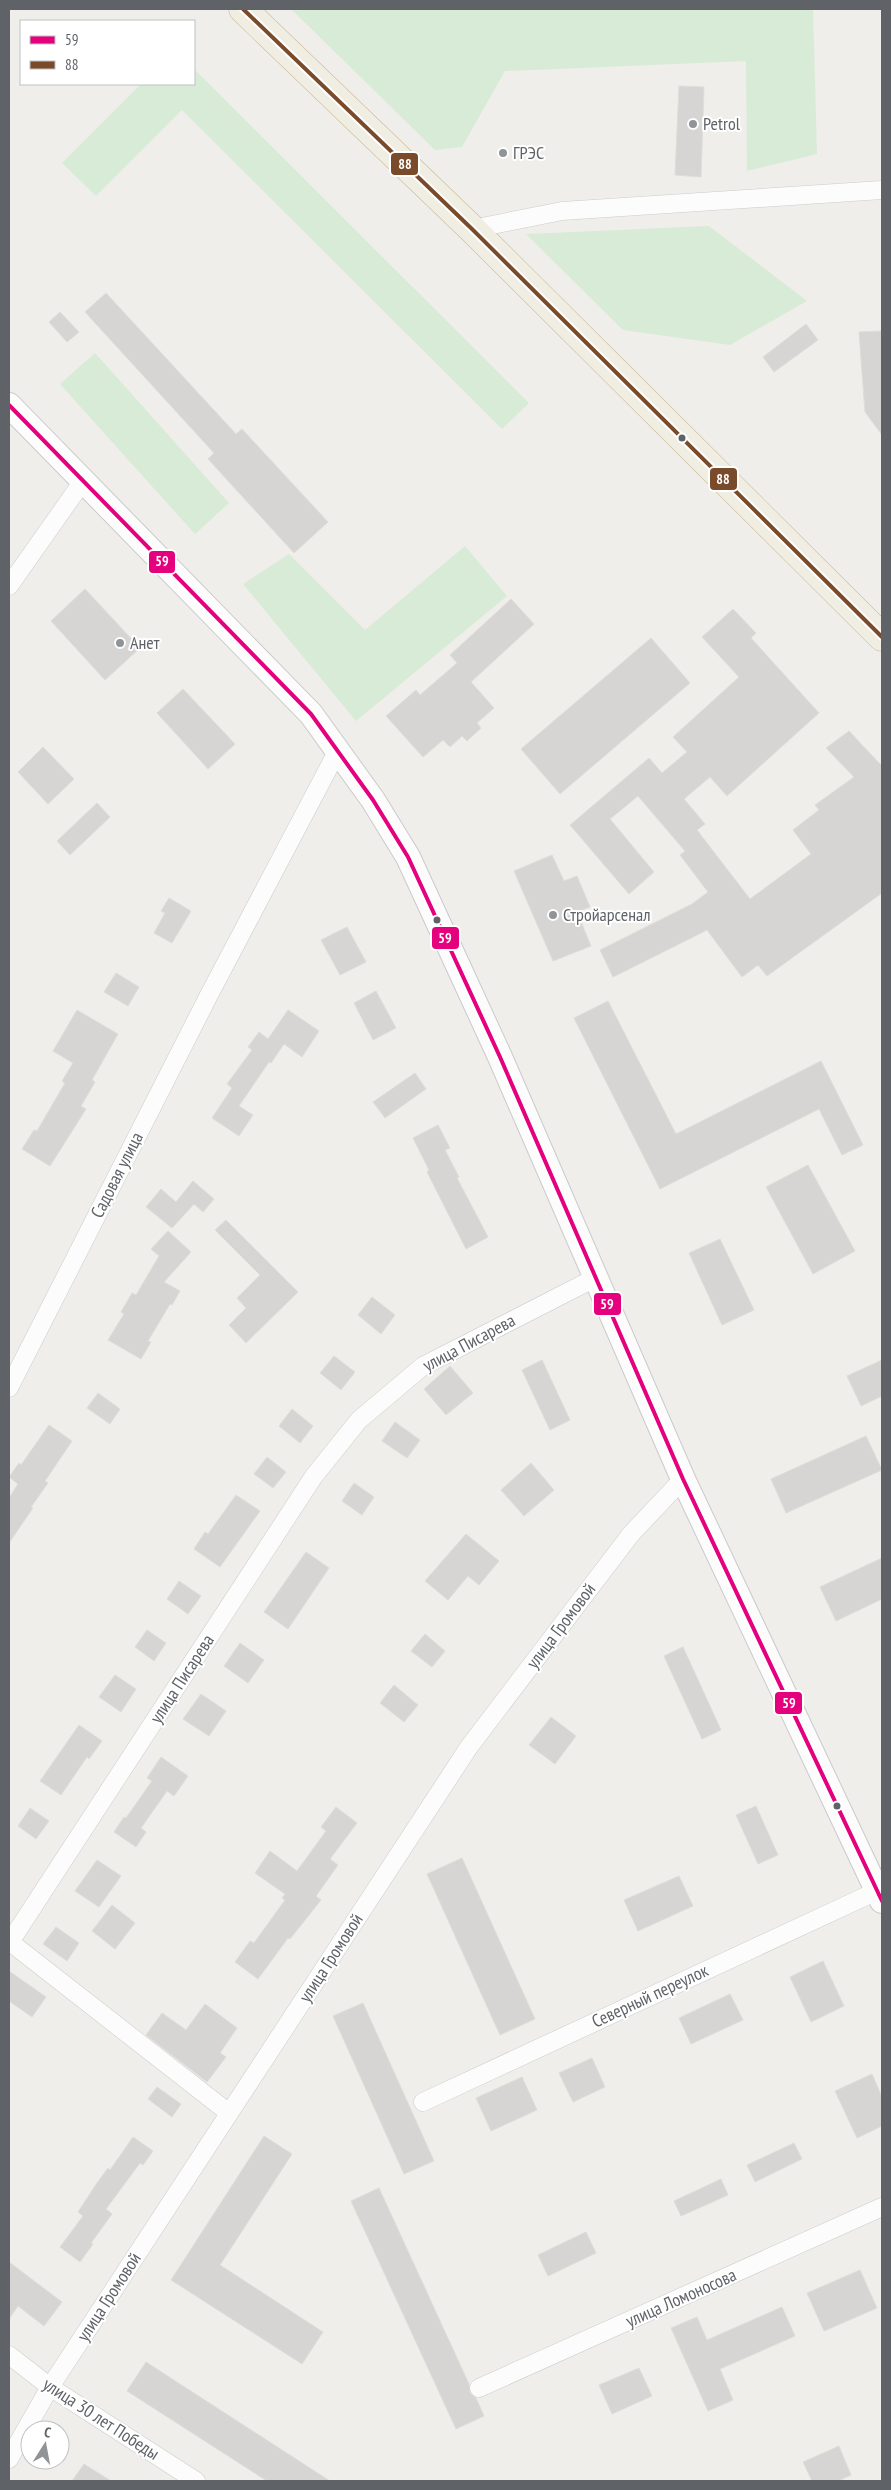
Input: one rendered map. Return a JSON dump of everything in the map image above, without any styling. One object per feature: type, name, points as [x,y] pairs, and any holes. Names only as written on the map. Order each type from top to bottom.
[{"type":"highway","points":[[243,9],[472,229],[882,637]]},
{"type":"main road","points":[[9,406],[311,714],[373,800],[408,857],[500,1057],[684,1479],[880,1896]]},
{"type":"street","points":[[472,229],[562,211],[882,190]]},
{"type":"street","points":[[9,586],[83,481]]},
{"type":"street","name":"Садовая улица","points":[[9,1388],[209,996],[338,750]]},
{"type":"street","name":"улица Писарева","points":[[229,2114],[10,1942],[314,1476],[359,1420],[423,1366],[595,1278]]},
{"type":"street","name":"улица Громовой","points":[[9,2459],[50,2387],[469,1747],[631,1534],[684,1479]]},
{"type":"street","name":"Северный переулок","points":[[423,2102],[880,1896]]},
{"type":"street","name":"улица Ломоносова","points":[[479,2388],[882,2208]]},
{"type":"street","name":"улица 30 лет Победы","points":[[9,2354],[50,2387],[196,2481]]},
{"type":"green space","points":[[291,9],[813,9],[817,154],[747,171],[746,61],[505,71],[462,147],[435,150]]},
{"type":"green space","points":[[195,70],[529,403],[502,429],[182,110],[96,196],[62,163],[140,85],[195,85]]},
{"type":"green space","points":[[709,226],[807,301],[730,345],[623,330],[526,234]]},
{"type":"green space","points":[[95,353],[229,503],[195,534],[60,384]]},
{"type":"green space","points":[[465,546],[507,596],[356,721],[243,584],[289,554],[365,630]]},
{"type":"building","points":[[679,86],[704,87],[701,177],[675,175]]},
{"type":"building","points":[[106,293],[236,434],[242,429],[328,522],[294,553],[208,459],[214,453],[85,312]]},
{"type":"building","points":[[60,312],[79,332],[67,342],[49,322]]},
{"type":"building","points":[[806,324],[818,340],[774,372],[763,357]]},
{"type":"building","points":[[882,331],[882,435],[865,412],[859,332]]},
{"type":"building","points":[[85,589],[140,648],[105,680],[51,621]]},
{"type":"building","points":[[511,599],[534,624],[471,682],[494,708],[477,723],[481,728],[467,741],[462,736],[450,747],[443,740],[423,757],[386,716],[416,690],[420,695],[457,663],[450,655]]},
{"type":"building","points":[[733,609],[756,633],[751,638],[819,713],[727,796],[710,777],[684,799],[705,824],[697,830],[750,899],[811,854],[793,830],[819,810],[815,805],[854,777],[826,748],[849,731],[882,766],[882,893],[767,976],[758,965],[742,977],[707,930],[613,977],[600,950],[692,904],[708,892],[680,855],[685,851],[638,796],[610,819],[654,872],[629,894],[570,825],[649,758],[662,773],[687,752],[673,737],[739,677],[702,637]]},
{"type":"building","points":[[651,638],[690,683],[560,794],[521,749]]},
{"type":"building","points":[[183,689],[235,744],[208,769],[157,713]]},
{"type":"building","points":[[43,747],[74,779],[48,804],[18,772]]},
{"type":"building","points":[[97,803],[110,817],[70,855],[57,841]]},
{"type":"building","points":[[552,855],[564,881],[577,876],[590,907],[577,912],[591,946],[553,961],[514,871]]},
{"type":"building","points":[[169,898],[191,911],[172,943],[154,933],[165,913],[161,911]]},
{"type":"building","points":[[347,927],[366,962],[340,975],[321,940]]},
{"type":"building","points":[[116,973],[139,987],[128,1006],[104,992]]},
{"type":"building","points":[[376,991],[396,1028],[373,1040],[354,1003]]},
{"type":"building","points":[[608,1001],[676,1134],[821,1061],[863,1145],[842,1155],[819,1109],[660,1189],[574,1018]]},
{"type":"building","points":[[77,1010],[118,1034],[92,1080],[95,1082],[81,1106],[86,1109],[50,1166],[22,1149],[34,1130],[37,1131],[65,1083],[62,1081],[73,1063],[53,1051]]},
{"type":"building","points":[[288,1010],[319,1031],[302,1057],[284,1044],[271,1063],[269,1062],[239,1106],[253,1115],[239,1136],[212,1118],[232,1088],[227,1084],[252,1050],[248,1047],[259,1032],[268,1039]]},
{"type":"building","points":[[415,1073],[426,1089],[385,1118],[373,1102]]},
{"type":"building","points":[[438,1125],[450,1148],[445,1150],[459,1177],[457,1178],[488,1237],[466,1249],[427,1172],[429,1170],[413,1138]]},
{"type":"building","points":[[808,1165],[855,1251],[813,1274],[766,1187]]},
{"type":"building","points":[[193,1181],[214,1199],[203,1212],[194,1204],[172,1228],[146,1207],[161,1189],[176,1202]]},
{"type":"building","points":[[226,1220],[298,1292],[246,1343],[229,1325],[246,1308],[237,1298],[260,1275],[215,1230]]},
{"type":"building","points":[[168,1231],[191,1252],[164,1282],[180,1291],[148,1341],[151,1342],[141,1359],[108,1340],[124,1314],[121,1312],[132,1293],[136,1295],[159,1256],[151,1249]]},
{"type":"building","points":[[720,1239],[754,1310],[722,1325],[689,1253]]},
{"type":"building","points":[[372,1297],[395,1315],[381,1334],[358,1315]]},
{"type":"building","points":[[334,1356],[355,1372],[341,1390],[320,1373]]},
{"type":"building","points":[[542,1360],[570,1420],[550,1430],[522,1370]]},
{"type":"building","points":[[882,1360],[882,1396],[861,1406],[847,1376]]},
{"type":"building","points":[[450,1366],[473,1393],[446,1415],[424,1389]]},
{"type":"building","points":[[98,1393],[120,1409],[110,1424],[87,1408]]},
{"type":"building","points":[[292,1409],[313,1426],[300,1443],[279,1426]]},
{"type":"building","points":[[395,1422],[420,1440],[407,1458],[382,1441]]},
{"type":"building","points":[[49,1425],[72,1441],[45,1481],[48,1483],[31,1507],[33,1508],[9,1543],[9,1498],[18,1484],[9,1477],[19,1463],[21,1465]]},
{"type":"building","points":[[866,1436],[882,1470],[786,1513],[771,1479]]},
{"type":"building","points":[[267,1457],[286,1472],[273,1488],[254,1474]]},
{"type":"building","points":[[531,1463],[554,1490],[524,1516],[501,1490]]},
{"type":"building","points":[[354,1483],[374,1497],[362,1515],[342,1501]]},
{"type":"building","points":[[236,1495],[260,1511],[220,1567],[194,1549],[205,1532],[208,1534]]},
{"type":"building","points":[[466,1534],[499,1561],[479,1585],[468,1576],[448,1600],[425,1581]]},
{"type":"building","points":[[306,1552],[329,1568],[288,1629],[264,1612]]},
{"type":"building","points":[[882,1558],[882,1599],[836,1621],[820,1587]]},
{"type":"building","points":[[179,1581],[201,1596],[188,1614],[167,1599]]},
{"type":"building","points":[[147,1630],[166,1643],[154,1661],[135,1647]]},
{"type":"building","points":[[425,1634],[445,1651],[432,1667],[411,1651]]},
{"type":"building","points":[[240,1643],[264,1660],[248,1683],[224,1666]]},
{"type":"building","points":[[683,1647],[721,1730],[702,1739],[664,1656]]},
{"type":"building","points":[[115,1675],[136,1689],[121,1712],[99,1697]]},
{"type":"building","points":[[394,1685],[418,1705],[404,1722],[380,1703]]},
{"type":"building","points":[[201,1694],[226,1711],[209,1736],[183,1719]]},
{"type":"building","points":[[551,1717],[576,1736],[555,1764],[529,1745]]},
{"type":"building","points":[[79,1725],[102,1741],[89,1759],[87,1757],[61,1795],[40,1781]]},
{"type":"building","points":[[161,1757],[188,1776],[174,1796],[167,1791],[141,1828],[146,1832],[136,1847],[114,1832],[152,1781],[147,1778]]},
{"type":"building","points":[[756,1806],[778,1855],[758,1864],[736,1815]]},
{"type":"building","points":[[336,1807],[357,1823],[330,1859],[338,1865],[316,1896],[321,1900],[290,1939],[288,1938],[258,1979],[235,1962],[250,1941],[254,1943],[285,1900],[282,1898],[285,1894],[255,1873],[270,1851],[297,1871],[326,1831],[321,1827]]},
{"type":"building","points":[[30,1808],[49,1821],[36,1839],[18,1826]]},
{"type":"building","points":[[462,1858],[535,2019],[500,2035],[427,1874]]},
{"type":"building","points":[[97,1860],[121,1876],[99,1907],[75,1891]]},
{"type":"building","points":[[679,1876],[693,1906],[638,1931],[624,1900]]},
{"type":"building","points":[[112,1905],[135,1923],[115,1949],[92,1931]]},
{"type":"building","points":[[56,1927],[79,1943],[67,1961],[43,1944]]},
{"type":"building","points":[[823,1961],[844,2006],[811,2022],[790,1977]]},
{"type":"building","points":[[9,1971],[46,1997],[32,2017],[9,2001]]},
{"type":"building","points":[[730,1994],[743,2020],[691,2044],[679,2018]]},
{"type":"building","points":[[363,2003],[434,2161],[404,2174],[333,2016]]},
{"type":"building","points":[[205,2004],[237,2028],[220,2053],[226,2057],[207,2082],[146,2035],[162,2013],[186,2030]]},
{"type":"building","points":[[592,2058],[605,2087],[573,2102],[559,2073]]},
{"type":"building","points":[[872,2074],[882,2097],[882,2126],[857,2138],[835,2091]]},
{"type":"building","points":[[522,2077],[537,2110],[491,2131],[476,2098]]},
{"type":"building","points":[[157,2087],[181,2104],[172,2117],[148,2099]]},
{"type":"building","points":[[264,2136],[292,2154],[220,2265],[323,2332],[302,2364],[171,2280]]},
{"type":"building","points":[[133,2137],[153,2151],[143,2165],[140,2163],[106,2209],[112,2214],[80,2262],[60,2247],[83,2216],[78,2212],[97,2183],[108,2168],[110,2170]]},
{"type":"building","points":[[794,2143],[802,2159],[755,2182],[747,2165]]},
{"type":"building","points":[[721,2179],[728,2195],[681,2216],[674,2201]]},
{"type":"building","points":[[379,2188],[469,2384],[470,2393],[476,2398],[484,2416],[456,2429],[351,2201]]},
{"type":"building","points":[[586,2232],[596,2253],[548,2276],[538,2255]]},
{"type":"building","points":[[9,2262],[62,2302],[44,2326],[18,2306],[9,2319]]},
{"type":"building","points":[[860,2270],[877,2308],[824,2331],[807,2293]]},
{"type":"building","points":[[782,2307],[795,2336],[720,2369],[733,2400],[708,2411],[671,2328],[697,2317],[707,2340]]},
{"type":"building","points":[[146,2362],[330,2481],[267,2481],[127,2391]]},
{"type":"building","points":[[639,2368],[652,2396],[612,2414],[599,2385]]},
{"type":"building","points":[[839,2446],[851,2475],[838,2481],[812,2481],[803,2462]]},
{"type":"building","points":[[84,2464],[111,2481],[72,2481]]},
{"type":"transit line","name":"88","points":[[243,9],[472,229],[882,637]]},
{"type":"transit line","name":"59","points":[[9,405],[311,714],[373,800],[408,857],[500,1057],[683,1479],[882,1901]]},
{"type":"place","name":"Petrol","points":[[693,124]]},
{"type":"place","name":"ГРЭС","points":[[503,153]]},
{"type":"place","name":"Анет","points":[[120,643]]},
{"type":"place","name":"Стройарсенал","points":[[553,915]]}]
